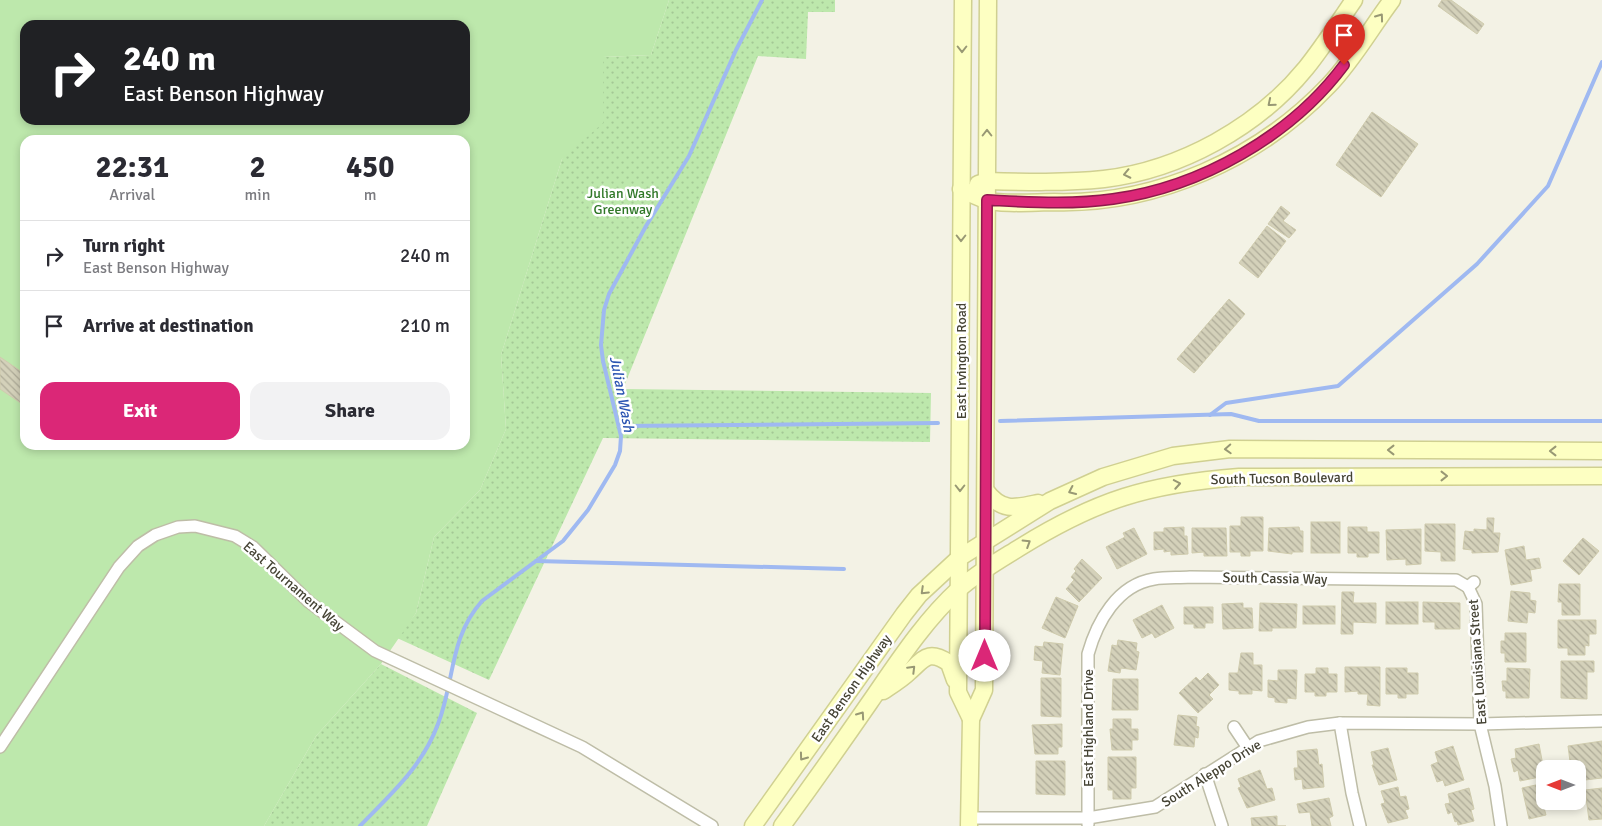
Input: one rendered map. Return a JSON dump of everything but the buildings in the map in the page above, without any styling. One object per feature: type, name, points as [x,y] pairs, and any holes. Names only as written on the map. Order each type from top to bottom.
[{"type":"main road","name":"East Irvington Road","points":[[963,0],[958,692],[971,720]]},
{"type":"main road","name":"East Irvington Road","points":[[969,822],[971,720],[984,690],[988,0]]},
{"type":"main road","points":[[961,190],[987,181],[1106,179],[1158,168],[1180,160],[1239,127],[1284,92],[1305,68],[1354,0]]},
{"type":"main road","points":[[961,190],[987,200],[1073,203],[1114,199],[1152,191],[1205,171],[1240,154],[1290,120],[1330,84],[1392,0]]},
{"type":"main road","name":"South Tucson Boulevard","points":[[959,558],[1050,501],[1103,477],[1131,468],[1199,452],[1230,449],[1602,451]]},
{"type":"main road","name":"South Tucson Boulevard","points":[[959,589],[986,569],[1058,523],[1089,509],[1137,492],[1176,484],[1240,477],[1602,476]]},
{"type":"main road","points":[[986,491],[994,501],[1008,507],[1017,508],[1050,501]]},
{"type":"main road","name":"East Benson Highway","points":[[753,826],[904,614],[919,595],[959,558]]},
{"type":"main road","name":"East Benson Highway","points":[[782,826],[932,618],[959,589]]},
{"type":"main road","points":[[873,698],[909,672],[922,658],[931,656],[949,663],[958,692]]},
{"type":"street","name":"East Tournament Way","points":[[0,746],[120,567],[138,546],[155,535],[178,527],[195,526],[235,536],[253,547],[309,602],[375,651],[582,747],[712,826]]},
{"type":"street","name":"South Cassia Way","points":[[1095,630],[1107,609],[1128,590],[1153,579],[1456,580],[1471,584]]},
{"type":"street","name":"East Louisiana Street","points":[[1471,584],[1476,604],[1480,724],[1495,786],[1501,826]]},
{"type":"street","name":"East Highland Drive","points":[[1088,822],[1088,654],[1095,630]]},
{"type":"street","name":"South Aleppo Drive","points":[[969,822],[1088,822],[1155,807],[1259,742],[1308,727],[1340,723],[1480,724],[1602,721]]},
{"type":"street","points":[[1340,723],[1352,793],[1360,826]]},
{"type":"street","points":[[1234,727],[1248,748]]},
{"type":"street","points":[[1206,774],[1222,826]]},
{"type":"green space","points":[[0,0],[669,0],[651,55],[603,57],[603,123],[562,159],[501,355],[506,429],[480,490],[434,537],[416,613],[381,664],[316,736],[264,826],[0,826]]},
{"type":"green space","name":"Julian Wash Greenway","points":[[669,0],[835,0],[835,12],[808,12],[806,59],[758,56],[623,389],[931,393],[930,442],[603,438],[489,680],[397,638],[416,613],[434,537],[480,490],[506,429],[501,355],[562,159],[603,57],[651,55]]},
{"type":"green space","points":[[381,664],[477,713],[427,826],[264,826],[316,736]]},
{"type":"waterway","name":"Julian Wash","points":[[360,826],[405,779],[431,739],[443,708],[458,645],[471,615],[482,601],[563,541],[588,510],[615,465],[620,451],[621,436],[601,345],[604,310],[609,294],[646,226],[689,156],[736,50],[762,0]]},
{"type":"waterway","points":[[1210,415],[1226,403],[1338,386],[1477,264],[1548,186],[1602,62]]},
{"type":"waterway","points":[[1000,421],[1231,414],[1259,421],[1602,421]]},
{"type":"waterway","points":[[619,426],[938,423]]},
{"type":"waterway","points":[[536,561],[844,569]]},
{"type":"route","points":[[985,656],[987,200],[1073,203],[1114,199],[1152,191],[1181,181],[1240,154],[1267,138],[1306,107],[1330,84],[1344,65]]}]
